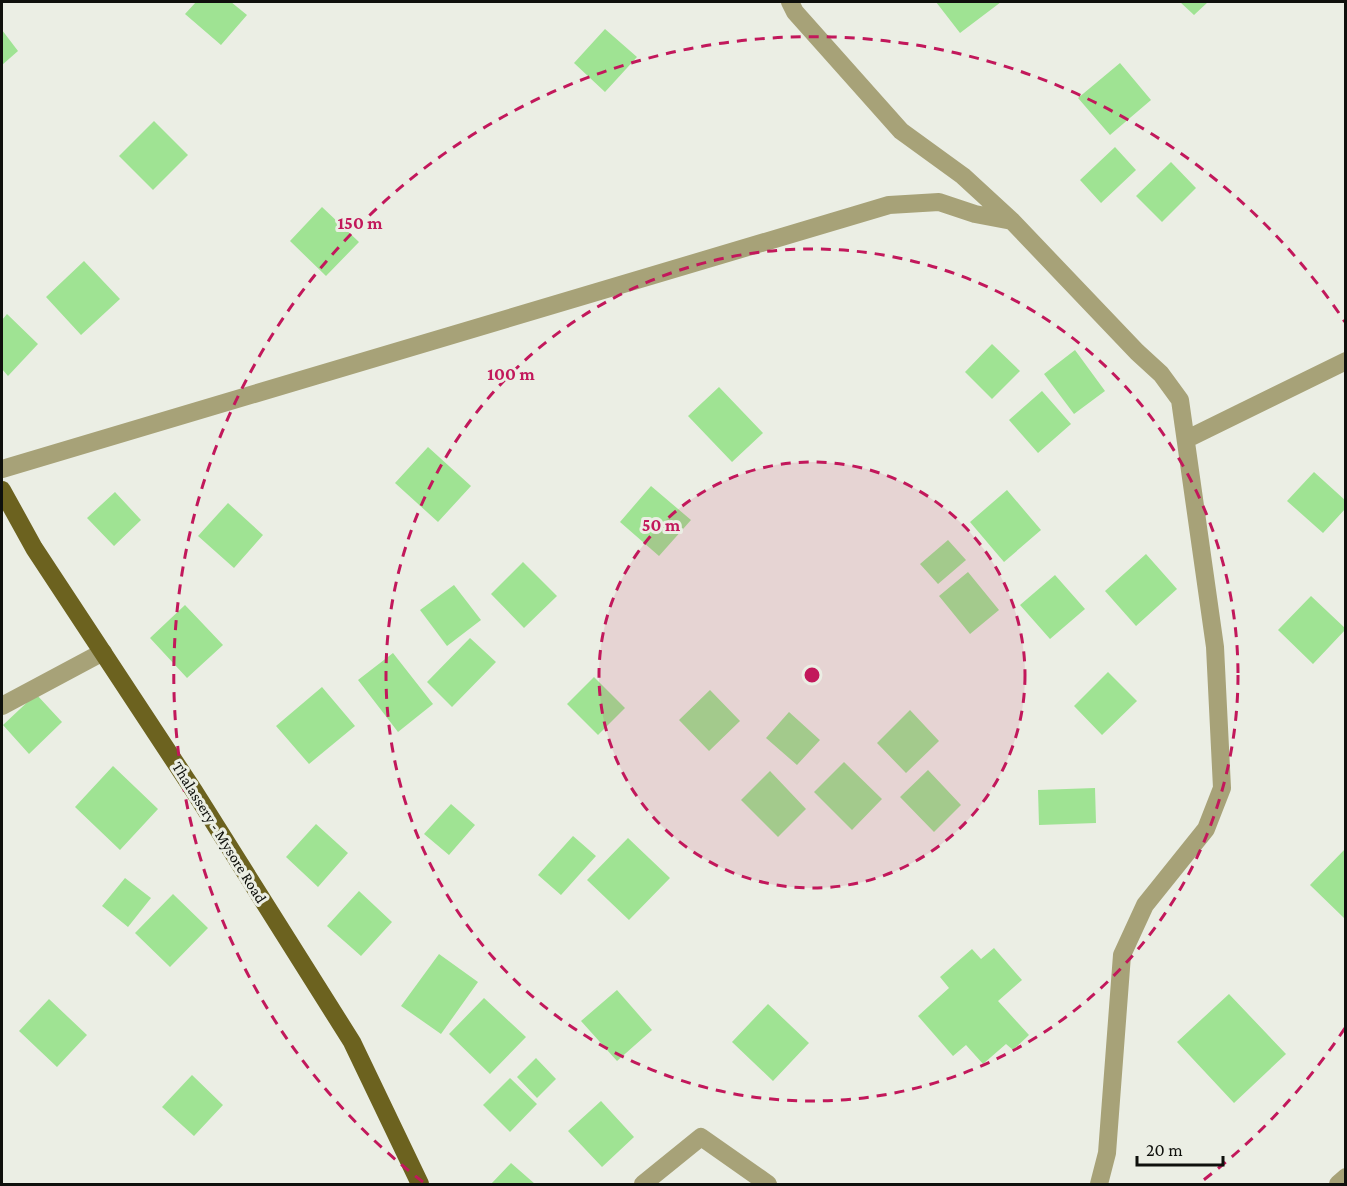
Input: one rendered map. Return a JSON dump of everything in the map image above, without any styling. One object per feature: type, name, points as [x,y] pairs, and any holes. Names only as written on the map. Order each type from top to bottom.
[{"type":"main road","name":"Thalassery - Mysore Road","points":[[2,490],[34,548],[194,791],[352,1042],[420,1185]]},
{"type":"street","points":[[790,2],[810,30],[901,131],[963,177],[1012,221],[1137,352],[1161,374],[1180,400],[1215,647],[1222,788],[1206,829],[1145,905],[1122,956],[1107,1153],[1100,1185]]},
{"type":"street","points":[[2,469],[889,205],[939,202],[975,214],[1012,221]]},
{"type":"street","points":[[1186,439],[1346,361]]},
{"type":"street","points":[[2,706],[103,652]]},
{"type":"street","points":[[643,1185],[700,1137],[768,1185]]},
{"type":"street","points":[[1338,1185],[1346,1177]]},
{"type":"building","points":[[196,2],[231,2],[247,15],[221,45],[185,14]]},
{"type":"building","points":[[936,2],[1001,2],[960,33]]},
{"type":"building","points":[[1180,2],[1208,2],[1194,15]]},
{"type":"building","points":[[605,29],[637,57],[605,92],[574,63]]},
{"type":"building","points":[[2,30],[18,51],[2,65]]},
{"type":"building","points":[[1120,63],[1151,100],[1110,135],[1078,98]]},
{"type":"building","points":[[154,121],[188,155],[153,190],[119,156]]},
{"type":"building","points":[[1115,147],[1136,170],[1101,203],[1080,180]]},
{"type":"building","points":[[1171,162],[1196,188],[1162,222],[1136,196]]},
{"type":"building","points":[[322,207],[359,242],[326,276],[290,241]]},
{"type":"building","points":[[84,261],[120,299],[81,335],[46,297]]},
{"type":"building","points":[[7,314],[38,344],[8,376],[2,369],[2,320]]},
{"type":"building","points":[[992,344],[1020,371],[992,399],[965,372]]},
{"type":"building","points":[[1075,350],[1105,391],[1074,414],[1044,374]]},
{"type":"building","points":[[719,387],[763,433],[732,462],[688,416]]},
{"type":"building","points":[[1042,391],[1071,424],[1038,453],[1009,420]]},
{"type":"building","points":[[428,447],[471,486],[438,522],[395,483]]},
{"type":"building","points":[[1314,472],[1346,501],[1346,508],[1323,533],[1287,501]]},
{"type":"building","points":[[651,486],[691,520],[659,556],[620,522]]},
{"type":"building","points":[[1007,490],[1041,530],[1004,562],[970,522]]},
{"type":"building","points":[[115,492],[141,520],[114,546],[87,518]]},
{"type":"building","points":[[228,503],[263,535],[234,568],[198,536]]},
{"type":"building","points":[[948,540],[966,560],[938,584],[920,564]]},
{"type":"building","points":[[1146,554],[1177,589],[1136,626],[1105,591]]},
{"type":"building","points":[[523,562],[557,596],[524,628],[491,594]]},
{"type":"building","points":[[968,572],[999,610],[970,634],[939,596]]},
{"type":"building","points":[[1055,575],[1085,609],[1050,639],[1020,605]]},
{"type":"building","points":[[454,585],[481,620],[447,646],[420,610]]},
{"type":"building","points":[[1311,596],[1346,629],[1313,664],[1278,630]]},
{"type":"building","points":[[185,605],[223,645],[187,678],[150,638]]},
{"type":"building","points":[[470,638],[496,662],[452,707],[427,682]]},
{"type":"building","points":[[393,653],[433,704],[398,732],[358,680]]},
{"type":"building","points":[[1108,672],[1137,701],[1102,735],[1074,706]]},
{"type":"building","points":[[594,677],[625,708],[598,735],[567,704]]},
{"type":"building","points":[[322,687],[355,726],[309,764],[276,726]]},
{"type":"building","points":[[710,690],[740,721],[709,751],[679,720]]},
{"type":"building","points":[[36,694],[62,722],[29,754],[3,725]]},
{"type":"building","points":[[910,710],[939,741],[906,773],[877,743]]},
{"type":"building","points":[[789,712],[820,740],[797,765],[766,738]]},
{"type":"building","points":[[844,762],[882,799],[852,830],[814,792]]},
{"type":"building","points":[[113,766],[158,809],[120,850],[75,807]]},
{"type":"building","points":[[928,770],[961,805],[934,832],[900,797]]},
{"type":"building","points":[[770,771],[806,809],[778,837],[741,800]]},
{"type":"building","points":[[1095,788],[1096,823],[1039,825],[1038,790]]},
{"type":"building","points":[[451,804],[475,825],[449,855],[424,834]]},
{"type":"building","points":[[316,824],[348,853],[318,887],[286,857]]},
{"type":"building","points":[[573,836],[596,856],[561,895],[538,875]]},
{"type":"building","points":[[628,838],[670,878],[629,920],[587,880]]},
{"type":"building","points":[[1346,848],[1346,917],[1344,918],[1310,885]]},
{"type":"building","points":[[125,878],[151,898],[128,927],[102,906]]},
{"type":"building","points":[[359,891],[392,922],[361,956],[327,926]]},
{"type":"building","points":[[173,894],[208,928],[170,967],[135,933]]},
{"type":"building","points":[[994,948],[1022,980],[998,1001],[1029,1035],[1013,1050],[1006,1044],[983,1064],[966,1045],[953,1056],[918,1016],[949,988],[940,977],[972,949],[981,959]]},
{"type":"building","points":[[439,954],[478,982],[441,1034],[401,1006]]},
{"type":"building","points":[[617,990],[652,1030],[617,1061],[581,1021]]},
{"type":"building","points":[[1229,994],[1286,1054],[1234,1103],[1177,1042]]},
{"type":"building","points":[[484,998],[526,1037],[490,1074],[449,1034]]},
{"type":"building","points":[[49,999],[87,1035],[57,1067],[19,1031]]},
{"type":"building","points":[[768,1004],[809,1043],[773,1081],[732,1042]]},
{"type":"building","points":[[536,1058],[556,1079],[537,1098],[517,1077]]},
{"type":"building","points":[[192,1075],[223,1105],[194,1136],[162,1107]]},
{"type":"building","points":[[510,1078],[537,1104],[510,1132],[483,1105]]},
{"type":"building","points":[[601,1101],[634,1137],[602,1167],[568,1131]]},
{"type":"building","points":[[511,1163],[535,1184],[491,1184]]}]
